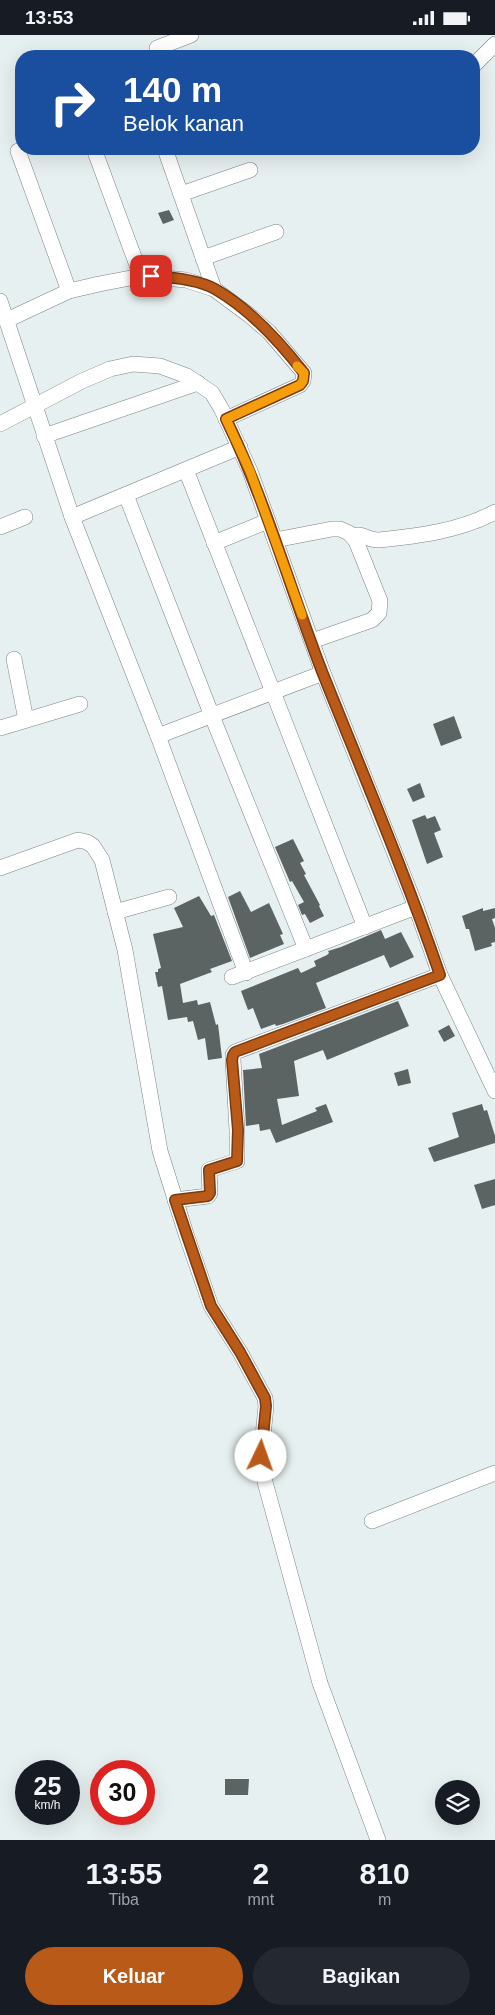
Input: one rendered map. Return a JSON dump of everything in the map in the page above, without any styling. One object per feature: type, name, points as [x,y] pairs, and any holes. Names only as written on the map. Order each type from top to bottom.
[{"type":"street","points":[[156,46],[191,35]]},
{"type":"street","points":[[480,59],[495,44]]},
{"type":"street","points":[[19,155],[69,291]]},
{"type":"street","points":[[96,155],[141,276]]},
{"type":"street","points":[[167,155],[214,289]]},
{"type":"street","points":[[181,194],[250,170]]},
{"type":"street","points":[[203,258],[276,232]]},
{"type":"street","points":[[7,320],[69,291],[141,276],[186,280],[214,289],[269,332],[304,373],[303,381],[300,385],[226,419]]},
{"type":"street","points":[[0,301],[72,517],[158,736],[239,975],[416,907]]},
{"type":"street","points":[[0,424],[34,405],[110,369],[133,364],[160,366],[187,376],[212,393],[240,447],[323,673],[416,907],[440,975],[495,1091]]},
{"type":"street","points":[[44,435],[198,383]]},
{"type":"street","points":[[72,517],[240,447]]},
{"type":"street","points":[[186,470],[365,927]]},
{"type":"street","points":[[126,495],[212,716],[306,949]]},
{"type":"street","points":[[353,536],[358,534],[378,540],[443,530],[478,521],[495,512]]},
{"type":"street","points":[[0,527],[25,517]]},
{"type":"street","points":[[214,543],[268,521]]},
{"type":"street","points":[[275,540],[332,529],[344,531],[353,536],[380,601],[379,613],[372,620],[312,641]]},
{"type":"street","points":[[14,659],[26,720]]},
{"type":"street","points":[[158,736],[323,673]]},
{"type":"street","points":[[0,728],[80,704]]},
{"type":"street","points":[[0,868],[78,840],[87,842],[98,851],[102,860],[125,951],[160,1151],[211,1306],[240,1352],[265,1398],[266,1406],[261,1456],[264,1482],[320,1683],[378,1840]]},
{"type":"street","points":[[115,912],[169,897]]},
{"type":"street","points":[[175,1200],[208,1196],[210,1193],[209,1170],[237,1161],[238,1130],[232,1060],[235,1052],[440,975]]},
{"type":"street","points":[[372,1521],[495,1473]]},
{"type":"building","points":[[169,210],[174,220],[163,224],[158,213]]},
{"type":"building","points":[[454,716],[462,738],[441,746],[433,724]]},
{"type":"building","points":[[420,783],[425,797],[413,802],[407,789]]},
{"type":"building","points":[[425,815],[427,819],[435,816],[441,830],[434,833],[443,857],[427,864],[412,820]]},
{"type":"building","points":[[293,839],[304,861],[300,863],[306,874],[304,875],[324,916],[310,923],[305,914],[302,915],[298,905],[304,902],[292,881],[290,882],[275,847]]},
{"type":"building","points":[[240,891],[251,912],[269,903],[283,934],[280,935],[284,944],[250,958],[228,897]]},
{"type":"building","points":[[199,896],[211,916],[214,915],[232,961],[210,969],[212,972],[180,984],[183,1003],[197,1000],[198,1005],[210,1002],[216,1025],[218,1024],[222,1058],[208,1060],[205,1038],[198,1040],[193,1021],[188,1022],[187,1017],[168,1020],[162,986],[158,987],[155,972],[158,972],[158,969],[161,968],[153,934],[183,927],[174,908]]},
{"type":"building","points":[[483,908],[483,911],[495,908],[495,918],[492,919],[495,928],[495,942],[491,943],[492,946],[475,951],[469,929],[466,929],[462,916]]},
{"type":"building","points":[[381,930],[385,939],[401,932],[414,957],[390,968],[384,955],[316,983],[326,1008],[283,1024],[276,1026],[275,1024],[261,1029],[253,1008],[248,1010],[241,991],[298,968],[301,973],[316,966],[314,961],[327,955],[328,951]]},
{"type":"building","points":[[398,1001],[409,1026],[327,1060],[323,1050],[294,1061],[299,1096],[277,1099],[282,1125],[317,1111],[315,1108],[326,1104],[333,1122],[276,1143],[270,1129],[260,1131],[259,1124],[246,1126],[243,1070],[262,1068],[259,1054]]},
{"type":"building","points":[[449,1025],[455,1036],[444,1042],[438,1031]]},
{"type":"building","points":[[408,1069],[411,1083],[398,1086],[394,1073]]},
{"type":"building","points":[[482,1104],[484,1111],[487,1110],[495,1136],[495,1143],[434,1162],[428,1148],[459,1137],[452,1113]]},
{"type":"building","points":[[495,1179],[495,1205],[482,1209],[474,1185]]},
{"type":"building","points":[[225,1779],[249,1779],[248,1795],[225,1795]]},
{"type":"slow traffic","points":[[297,366],[304,373],[303,381],[300,385],[226,419],[244,455],[302,615]]},
{"type":"route","points":[[151,276],[186,280],[214,289],[269,332],[304,373],[303,381],[300,385],[226,419],[244,455],[323,673],[416,907],[440,975],[235,1052],[232,1060],[238,1130],[237,1161],[209,1170],[210,1193],[208,1196],[175,1200],[211,1306],[240,1352],[265,1398],[266,1406],[261,1456]]}]
